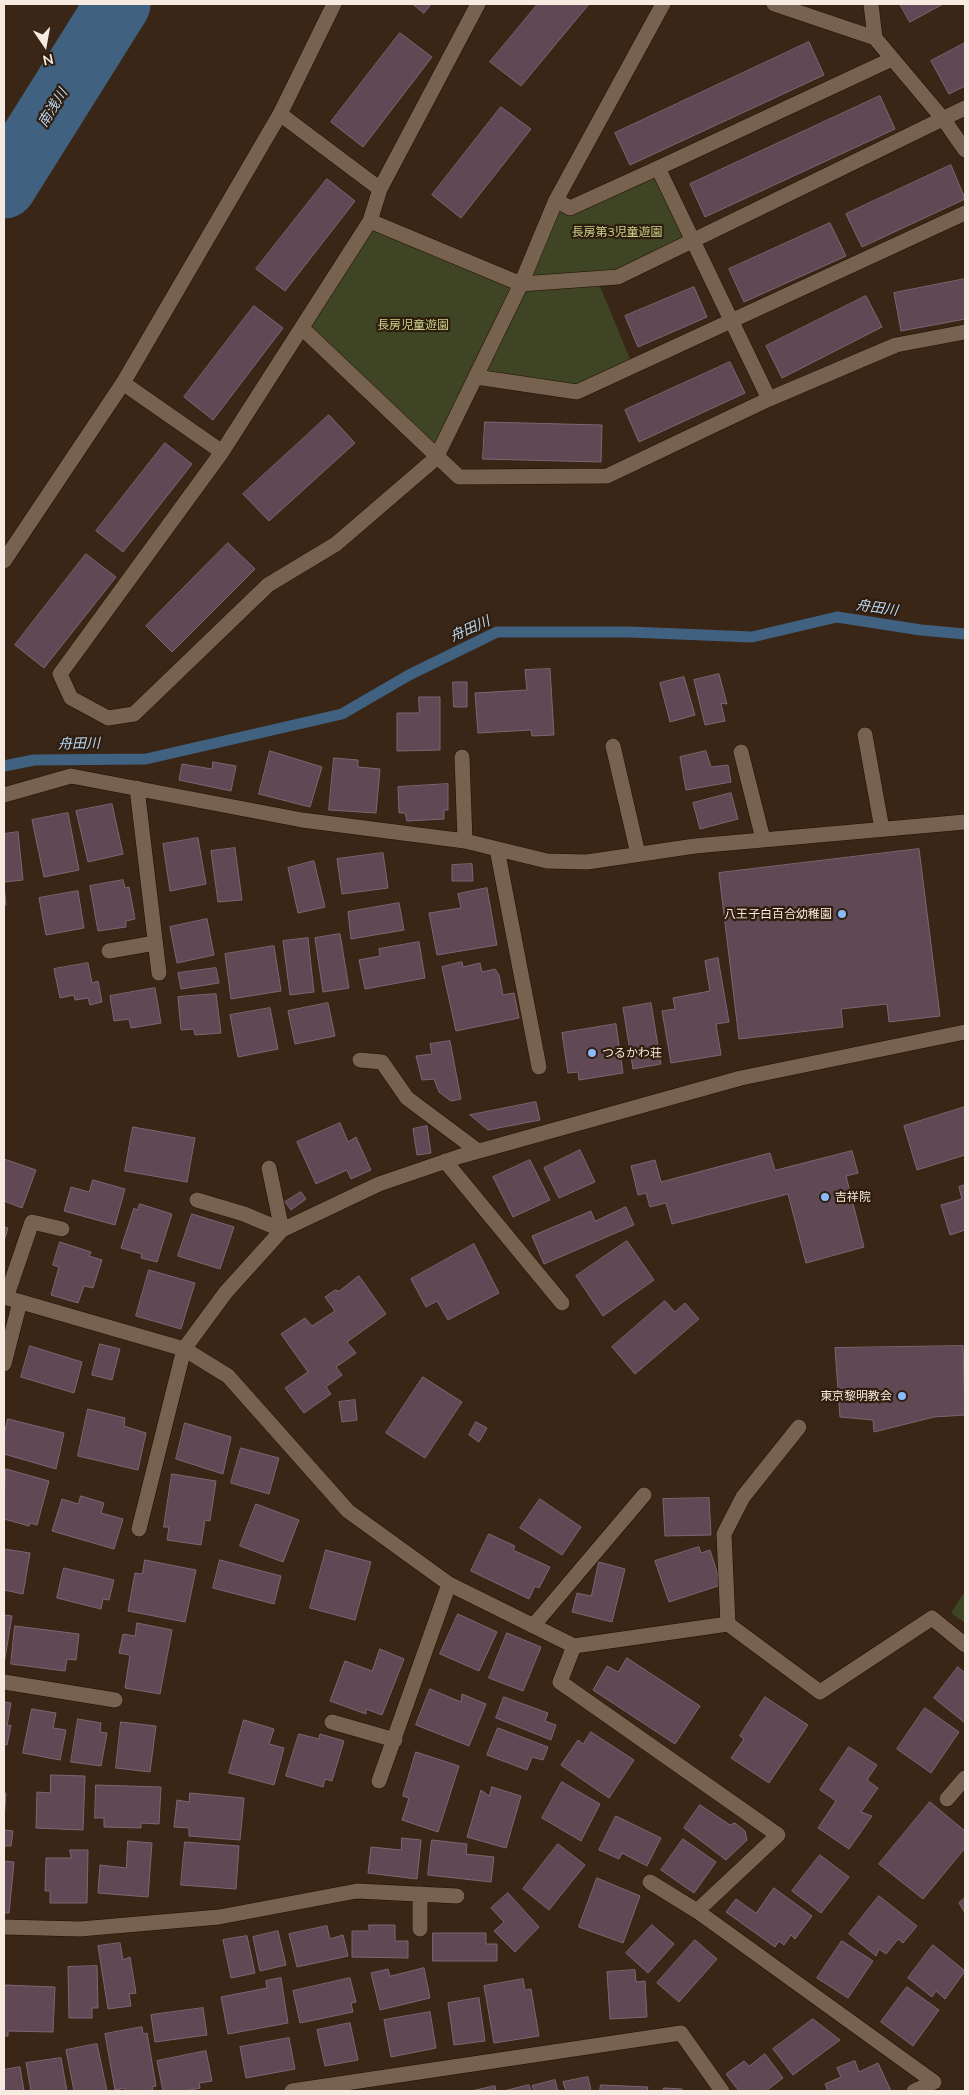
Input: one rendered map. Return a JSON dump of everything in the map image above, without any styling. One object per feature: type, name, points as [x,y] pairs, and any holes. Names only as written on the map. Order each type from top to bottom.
[{"type":"street","points":[[4,561],[123,383],[280,114],[334,4]]},
{"type":"street","points":[[478,4],[380,189],[370,221],[303,329],[222,452],[60,674],[71,698],[108,718],[134,714],[268,585],[336,544],[436,458],[521,284],[556,200],[662,4]]},
{"type":"street","points":[[774,4],[874,38],[944,120],[965,150]]},
{"type":"street","points":[[871,4],[874,38]]},
{"type":"street","points":[[556,200],[570,208],[892,59]]},
{"type":"street","points":[[370,221],[521,284],[618,277],[944,120],[965,108]]},
{"type":"street","points":[[280,114],[380,189]]},
{"type":"street","points":[[658,168],[769,399]]},
{"type":"street","points":[[476,377],[577,392],[965,213]]},
{"type":"street","points":[[303,329],[436,458],[459,477],[606,476],[769,399],[896,345],[965,332]]},
{"type":"street","points":[[123,383],[222,452]]},
{"type":"street","points":[[865,735],[882,829]]},
{"type":"street","points":[[613,746],[638,854]]},
{"type":"street","points":[[741,752],[763,839]]},
{"type":"street","points":[[462,757],[465,841]]},
{"type":"street","points":[[4,796],[71,776],[302,820],[465,841],[547,861],[587,862],[763,839],[965,822]]},
{"type":"street","points":[[137,788],[159,973]]},
{"type":"street","points":[[497,849],[539,1067]]},
{"type":"street","points":[[110,951],[155,943]]},
{"type":"street","points":[[140,1529],[184,1349],[226,1292],[282,1230],[379,1184],[478,1151],[741,1078],[965,1032]]},
{"type":"street","points":[[360,1060],[382,1062],[407,1098],[478,1151]]},
{"type":"street","points":[[445,1161],[562,1303]]},
{"type":"street","points":[[269,1168],[282,1230]]},
{"type":"street","points":[[197,1200],[244,1214],[282,1230]]},
{"type":"street","points":[[4,1364],[10,1299],[32,1222],[62,1229]]},
{"type":"street","points":[[10,1299],[184,1349],[228,1376],[348,1512],[449,1584],[574,1646],[728,1624],[820,1692],[932,1618],[965,1646]]},
{"type":"street","points":[[728,1624],[724,1534],[743,1496],[799,1427]]},
{"type":"street","points":[[533,1626],[644,1495]]},
{"type":"street","points":[[379,1781],[449,1584]]},
{"type":"street","points":[[574,1646],[560,1682],[778,1835],[697,1911]]},
{"type":"street","points":[[4,1682],[115,1700]]},
{"type":"street","points":[[332,1722],[395,1740]]},
{"type":"street","points":[[947,1799],[963,1786]]},
{"type":"street","points":[[650,1882],[697,1911],[934,2082],[914,2091]]},
{"type":"street","points":[[4,1927],[89,1928],[219,1917],[357,1891],[457,1896]]},
{"type":"street","points":[[420,1894],[420,1929]]},
{"type":"street","points":[[292,2091],[681,2033],[722,2091]]},
{"type":"green space","points":[[658,168],[692,242],[597,279],[633,366],[569,391],[476,377],[436,458],[303,329],[370,221],[520,284],[556,200],[570,208]]},
{"type":"green space","points":[[965,1591],[965,1623],[951,1613]]},
{"type":"building","points":[[413,4],[431,4],[424,13]]},
{"type":"building","points":[[538,4],[589,4],[521,86],[490,62]]},
{"type":"building","points":[[900,4],[943,4],[910,22]]},
{"type":"building","points":[[400,33],[432,57],[363,147],[331,122]]},
{"type":"building","points":[[809,42],[824,75],[630,165],[615,133]]},
{"type":"building","points":[[965,43],[965,86],[949,94],[931,61]]},
{"type":"building","points":[[880,96],[895,129],[705,217],[690,184]]},
{"type":"building","points":[[501,107],[531,129],[461,218],[432,195]]},
{"type":"building","points":[[951,165],[965,199],[862,247],[846,214]]},
{"type":"building","points":[[327,179],[355,201],[285,291],[256,269]]},
{"type":"building","points":[[830,223],[846,256],[744,302],[729,269]]},
{"type":"building","points":[[965,279],[965,319],[901,331],[894,293]]},
{"type":"building","points":[[694,287],[707,317],[638,347],[625,316]]},
{"type":"building","points":[[866,296],[882,327],[782,378],[766,346]]},
{"type":"building","points":[[254,306],[283,328],[213,420],[184,397]]},
{"type":"building","points":[[730,362],[745,393],[639,442],[625,410]]},
{"type":"building","points":[[329,415],[355,443],[269,521],[243,494]]},
{"type":"building","points":[[485,422],[602,425],[601,462],[483,459]]},
{"type":"building","points":[[165,443],[192,464],[123,552],[96,531]]},
{"type":"building","points":[[228,543],[255,569],[172,652],[146,626]]},
{"type":"building","points":[[86,554],[116,577],[44,668],[15,645]]},
{"type":"building","points":[[550,669],[554,735],[532,736],[531,730],[478,733],[475,693],[527,690],[525,670]]},
{"type":"building","points":[[719,674],[727,704],[721,703],[725,721],[705,725],[694,680]]},
{"type":"building","points":[[684,677],[695,715],[670,722],[660,683]]},
{"type":"building","points":[[453,682],[467,682],[467,707],[454,707]]},
{"type":"building","points":[[419,697],[440,697],[440,750],[397,751],[397,713],[419,713]]},
{"type":"building","points":[[270,751],[322,767],[310,807],[259,794]]},
{"type":"building","points":[[706,751],[711,767],[728,765],[731,782],[686,790],[680,757]]},
{"type":"building","points":[[334,758],[358,760],[358,767],[380,769],[376,813],[329,810]]},
{"type":"building","points":[[213,762],[236,766],[231,791],[179,780],[182,764],[212,769]]},
{"type":"building","points":[[448,784],[448,810],[444,810],[444,819],[407,821],[405,813],[399,813],[398,787]]},
{"type":"building","points":[[731,793],[738,819],[700,829],[693,803]]},
{"type":"building","points":[[112,804],[123,854],[88,862],[76,811]]},
{"type":"building","points":[[68,813],[79,870],[44,877],[32,820]]},
{"type":"building","points":[[18,832],[23,880],[4,882],[4,834]]},
{"type":"building","points":[[198,838],[206,884],[170,891],[163,844]]},
{"type":"building","points":[[235,848],[242,900],[218,902],[211,851]]},
{"type":"building","name":"八王子白百合幼稚園","points":[[919,849],[940,1016],[889,1022],[887,1004],[841,1009],[843,1027],[739,1039],[719,873]]},
{"type":"building","points":[[383,853],[388,888],[342,894],[337,859]]},
{"type":"building","points":[[314,861],[325,907],[298,913],[288,868]]},
{"type":"building","points":[[472,864],[473,881],[452,881],[452,865]]},
{"type":"building","points":[[123,880],[125,888],[129,887],[135,919],[126,921],[126,927],[98,931],[90,886]]},
{"type":"building","points":[[4,885],[6,905],[4,905]]},
{"type":"building","points":[[487,888],[497,945],[437,955],[429,913],[461,908],[458,894]]},
{"type":"building","points":[[78,891],[84,928],[46,935],[39,898]]},
{"type":"building","points":[[399,903],[404,930],[351,939],[348,912]]},
{"type":"building","points":[[207,919],[214,955],[177,963],[170,927]]},
{"type":"building","points":[[340,934],[349,988],[323,992],[315,938]]},
{"type":"building","points":[[308,938],[314,992],[290,995],[283,941]]},
{"type":"building","points":[[419,942],[425,978],[365,989],[359,960],[380,956],[379,949]]},
{"type":"building","points":[[274,946],[281,991],[231,999],[225,954]]},
{"type":"building","points":[[718,958],[729,1022],[716,1024],[721,1055],[671,1063],[662,1011],[675,1009],[673,998],[710,991],[705,961]]},
{"type":"building","points":[[462,962],[463,967],[480,963],[482,972],[495,969],[499,975],[503,995],[514,993],[519,1018],[456,1031],[442,967]]},
{"type":"building","points":[[88,963],[92,983],[98,981],[102,1002],[90,1005],[88,998],[75,1000],[74,995],[60,998],[54,969]]},
{"type":"building","points":[[216,968],[219,983],[181,989],[178,973]]},
{"type":"building","points":[[155,988],[161,1023],[131,1028],[129,1019],[114,1021],[110,996]]},
{"type":"building","points":[[216,994],[221,1033],[195,1035],[194,1029],[181,1030],[178,997]]},
{"type":"building","points":[[328,1003],[335,1036],[295,1044],[288,1011]]},
{"type":"building","points":[[651,1003],[661,1064],[633,1069],[623,1008]]},
{"type":"building","points":[[270,1008],[278,1049],[238,1057],[230,1015]]},
{"type":"building","name":"つるかわ荘","points":[[616,1024],[623,1073],[579,1080],[578,1072],[568,1073],[562,1033]]},
{"type":"building","points":[[450,1041],[461,1099],[451,1101],[439,1092],[434,1079],[422,1080],[416,1056],[432,1054],[430,1044]]},
{"type":"building","points":[[536,1102],[540,1120],[488,1130],[470,1115]]},
{"type":"building","points":[[965,1107],[965,1155],[917,1170],[904,1126]]},
{"type":"building","points":[[340,1123],[348,1142],[356,1137],[371,1170],[351,1179],[347,1170],[316,1184],[297,1142]]},
{"type":"building","points":[[427,1126],[431,1153],[417,1155],[413,1129]]},
{"type":"building","points":[[133,1127],[195,1138],[187,1182],[125,1171]]},
{"type":"building","points":[[580,1150],[595,1182],[559,1198],[544,1168]]},
{"type":"building","points":[[852,1151],[858,1173],[846,1176],[864,1247],[806,1263],[788,1194],[672,1224],[666,1203],[650,1207],[646,1193],[638,1195],[631,1166],[655,1160],[661,1182],[770,1153],[775,1170]]},
{"type":"building","points":[[4,1159],[36,1170],[22,1208],[4,1201]]},
{"type":"building","points":[[530,1160],[550,1200],[513,1217],[493,1177]]},
{"type":"building","points":[[93,1180],[125,1189],[115,1225],[64,1211],[71,1187],[89,1192]]},
{"type":"building","points":[[965,1185],[965,1230],[950,1235],[941,1205],[962,1199],[959,1187]]},
{"type":"building","points":[[301,1192],[306,1199],[291,1210],[285,1202]]},
{"type":"building","points":[[140,1204],[172,1214],[157,1262],[141,1258],[142,1254],[121,1248],[134,1208],[137,1210]]},
{"type":"building","points":[[626,1207],[634,1225],[544,1264],[532,1236],[591,1211],[595,1221]]},
{"type":"building","points":[[192,1214],[234,1227],[220,1269],[178,1256]]},
{"type":"building","points":[[4,1227],[8,1228],[4,1241]]},
{"type":"building","points":[[627,1241],[654,1280],[603,1316],[576,1276]]},
{"type":"building","points":[[60,1242],[91,1252],[89,1256],[102,1260],[93,1288],[84,1286],[78,1303],[51,1295],[59,1267],[53,1265]]},
{"type":"building","points":[[474,1244],[499,1293],[448,1320],[437,1301],[426,1307],[411,1279]]},
{"type":"building","points":[[149,1270],[195,1283],[181,1329],[136,1316]]},
{"type":"building","points":[[359,1276],[386,1314],[347,1342],[356,1353],[336,1367],[342,1375],[326,1387],[331,1394],[304,1413],[285,1388],[308,1372],[281,1334],[305,1318],[312,1326],[335,1311],[325,1297],[335,1290],[339,1291]]},
{"type":"building","points":[[665,1301],[675,1312],[685,1303],[699,1319],[635,1374],[612,1347]]},
{"type":"building","points":[[100,1344],[120,1349],[112,1380],[92,1375]]},
{"type":"building","points":[[30,1346],[82,1362],[74,1393],[21,1377]]},
{"type":"building","name":"東京黎明教会","points":[[963,1346],[965,1415],[934,1417],[874,1432],[873,1420],[840,1417],[835,1348]]},
{"type":"building","points":[[423,1377],[462,1402],[425,1458],[386,1433]]},
{"type":"building","points":[[355,1400],[357,1420],[342,1422],[339,1402]]},
{"type":"building","points":[[88,1409],[125,1418],[124,1426],[146,1433],[138,1470],[78,1456]]},
{"type":"building","points":[[8,1419],[64,1433],[56,1469],[4,1454],[4,1436]]},
{"type":"building","points":[[476,1422],[487,1428],[479,1442],[469,1435]]},
{"type":"building","points":[[185,1423],[231,1437],[223,1474],[176,1459]]},
{"type":"building","points":[[241,1448],[279,1458],[269,1494],[231,1483]]},
{"type":"building","points":[[6,1469],[49,1481],[37,1525],[30,1523],[29,1526],[4,1519]]},
{"type":"building","points":[[172,1474],[216,1481],[210,1521],[205,1520],[201,1545],[167,1540],[169,1527],[164,1527]]},
{"type":"building","points":[[81,1496],[104,1503],[101,1513],[123,1519],[114,1549],[52,1531],[62,1499],[78,1504]]},
{"type":"building","points":[[709,1498],[711,1535],[665,1536],[663,1499]]},
{"type":"building","points":[[540,1499],[581,1527],[562,1555],[520,1528]]},
{"type":"building","points":[[256,1504],[299,1520],[283,1562],[240,1546]]},
{"type":"building","points":[[489,1534],[515,1546],[513,1550],[550,1567],[539,1588],[535,1586],[529,1599],[471,1571]]},
{"type":"building","points":[[699,1547],[701,1553],[710,1550],[721,1585],[669,1602],[655,1561]]},
{"type":"building","points":[[4,1549],[30,1553],[23,1594],[4,1590]]},
{"type":"building","points":[[326,1550],[371,1562],[355,1620],[310,1608]]},
{"type":"building","points":[[145,1560],[196,1570],[185,1622],[128,1611],[135,1573],[142,1574]]},
{"type":"building","points":[[220,1560],[281,1576],[274,1604],[213,1588]]},
{"type":"building","points":[[599,1562],[625,1569],[612,1622],[572,1612],[577,1593],[591,1596]]},
{"type":"building","points":[[64,1568],[114,1580],[109,1600],[103,1599],[101,1609],[57,1598]]},
{"type":"building","points":[[458,1614],[497,1632],[479,1671],[440,1654]]},
{"type":"building","points":[[4,1615],[12,1616],[4,1664]]},
{"type":"building","points":[[137,1623],[172,1630],[160,1694],[125,1688],[130,1655],[119,1653],[123,1634],[135,1636]]},
{"type":"building","points":[[15,1626],[79,1634],[76,1660],[67,1659],[65,1671],[11,1664]]},
{"type":"building","points":[[507,1633],[541,1647],[523,1691],[489,1678]]},
{"type":"building","points":[[380,1649],[404,1659],[382,1715],[366,1709],[366,1714],[330,1701],[345,1661],[372,1671]]},
{"type":"building","points":[[627,1658],[700,1706],[675,1744],[593,1690],[607,1666],[618,1672]]},
{"type":"building","points":[[958,1667],[965,1673],[965,1723],[934,1698]]},
{"type":"building","points":[[430,1689],[461,1702],[462,1694],[486,1704],[469,1746],[416,1725]]},
{"type":"building","points":[[504,1697],[548,1713],[545,1721],[556,1725],[551,1740],[496,1718]]},
{"type":"building","points":[[765,1697],[808,1725],[769,1783],[731,1758],[744,1739],[740,1736]]},
{"type":"building","points":[[4,1702],[11,1703],[7,1726],[11,1725],[7,1745],[4,1744]]},
{"type":"building","points":[[925,1708],[959,1732],[931,1773],[897,1749]]},
{"type":"building","points":[[32,1709],[56,1713],[53,1728],[66,1730],[60,1760],[23,1753]]},
{"type":"building","points":[[78,1719],[101,1723],[100,1732],[107,1733],[101,1766],[71,1762]]},
{"type":"building","points":[[244,1720],[274,1729],[269,1744],[284,1748],[274,1785],[229,1773]]},
{"type":"building","points":[[121,1722],[156,1726],[150,1772],[116,1768]]},
{"type":"building","points":[[498,1728],[548,1747],[543,1760],[532,1757],[527,1770],[487,1755]]},
{"type":"building","points":[[591,1732],[634,1760],[609,1798],[561,1765],[578,1740],[583,1744]]},
{"type":"building","points":[[299,1734],[319,1739],[320,1734],[344,1741],[332,1781],[325,1779],[323,1787],[286,1776]]},
{"type":"building","points":[[849,1747],[877,1765],[867,1780],[878,1788],[861,1812],[872,1816],[849,1849],[818,1828],[836,1801],[820,1790]]},
{"type":"building","points":[[416,1752],[459,1766],[438,1832],[402,1820],[409,1798],[403,1796]]},
{"type":"building","points":[[51,1775],[85,1776],[83,1830],[36,1828],[37,1792],[50,1793]]},
{"type":"building","points":[[562,1782],[600,1804],[581,1841],[542,1818]]},
{"type":"building","points":[[96,1785],[161,1787],[159,1824],[141,1823],[141,1828],[104,1827],[104,1818],[95,1818]]},
{"type":"building","points":[[492,1787],[521,1796],[506,1848],[467,1837],[481,1790],[489,1796]]},
{"type":"building","points":[[4,1793],[6,1793],[4,1819]]},
{"type":"building","points":[[190,1793],[244,1798],[240,1840],[189,1836],[189,1828],[174,1827],[177,1800],[189,1802]]},
{"type":"building","points":[[930,1802],[965,1831],[965,1848],[923,1899],[879,1864]]},
{"type":"building","points":[[700,1805],[730,1825],[735,1823],[745,1831],[747,1840],[726,1860],[684,1828]]},
{"type":"building","points":[[616,1816],[661,1838],[647,1866],[622,1853],[619,1859],[599,1850]]},
{"type":"building","points":[[4,1830],[13,1831],[11,1846],[4,1846]]},
{"type":"building","points":[[402,1838],[421,1840],[417,1879],[368,1873],[371,1847],[401,1850]]},
{"type":"building","points":[[683,1839],[716,1862],[694,1893],[661,1870]]},
{"type":"building","points":[[432,1840],[467,1844],[466,1854],[494,1857],[491,1882],[428,1875]]},
{"type":"building","points":[[128,1841],[152,1843],[148,1897],[98,1893],[100,1865],[126,1868]]},
{"type":"building","points":[[185,1842],[239,1846],[236,1889],[181,1885]]},
{"type":"building","points":[[558,1844],[585,1865],[549,1910],[523,1889]]},
{"type":"building","points":[[70,1850],[88,1850],[87,1903],[50,1903],[50,1891],[45,1891],[46,1858],[71,1858]]},
{"type":"building","points":[[820,1855],[849,1877],[821,1913],[792,1891]]},
{"type":"building","points":[[4,1861],[14,1862],[9,1913],[4,1913]]},
{"type":"building","points":[[597,1878],[640,1896],[623,1943],[579,1927]]},
{"type":"building","points":[[774,1888],[812,1916],[795,1939],[791,1935],[784,1945],[779,1941],[775,1947],[726,1912],[736,1899],[756,1913]]},
{"type":"building","points":[[508,1893],[539,1927],[515,1952],[494,1931],[504,1922],[491,1908]]},
{"type":"building","points":[[879,1896],[917,1926],[903,1943],[898,1939],[886,1954],[879,1949],[876,1956],[849,1934]]},
{"type":"building","points":[[965,1898],[965,1913],[959,1903]]},
{"type":"building","points":[[369,1925],[395,1925],[395,1941],[408,1941],[408,1958],[352,1957],[352,1931],[369,1931]]},
{"type":"building","points":[[652,1925],[674,1944],[648,1973],[626,1953]]},
{"type":"building","points":[[327,1926],[330,1939],[343,1935],[348,1956],[297,1967],[289,1934]]},
{"type":"building","points":[[278,1931],[286,1965],[260,1971],[253,1937]]},
{"type":"building","points":[[433,1933],[486,1933],[486,1944],[497,1944],[497,1961],[433,1961]]},
{"type":"building","points":[[247,1936],[255,1973],[231,1978],[223,1940]]},
{"type":"building","points":[[695,1940],[717,1959],[679,2002],[657,1983]]},
{"type":"building","points":[[842,1941],[873,1961],[848,1998],[817,1978]]},
{"type":"building","points":[[120,1943],[123,1960],[130,1957],[136,1993],[129,1994],[131,2006],[108,2009],[98,1946]]},
{"type":"building","points":[[933,1945],[965,1971],[945,1999],[936,1991],[932,1997],[908,1978]]},
{"type":"building","points":[[97,1966],[98,2008],[92,2008],[92,2018],[69,2018],[68,1967]]},
{"type":"building","points":[[424,1968],[430,1998],[380,2010],[371,1973],[388,1969],[390,1976]]},
{"type":"building","points":[[635,1970],[636,1982],[645,1981],[647,2017],[610,2019],[607,1972]]},
{"type":"building","points":[[281,1978],[288,2023],[228,2034],[221,1997],[267,1988],[266,1981]]},
{"type":"building","points":[[350,1978],[356,2002],[351,2003],[353,2012],[300,2023],[293,1991]]},
{"type":"building","points":[[523,1979],[525,1990],[531,1989],[539,2036],[494,2043],[484,1986]]},
{"type":"building","points":[[4,1985],[55,1987],[53,2032],[8,2031],[8,2036],[4,2036]]},
{"type":"building","points":[[907,1987],[939,2010],[913,2046],[881,2022]]},
{"type":"building","points":[[479,1998],[485,2041],[454,2045],[448,2003]]},
{"type":"building","points":[[203,2008],[207,2035],[155,2042],[151,2015]]},
{"type":"building","points":[[430,2012],[436,2048],[391,2057],[384,2020]]},
{"type":"building","points":[[813,2019],[840,2040],[793,2075],[773,2049]]},
{"type":"building","points":[[350,2023],[358,2060],[325,2066],[317,2030]]},
{"type":"building","points":[[142,2027],[143,2034],[147,2033],[156,2086],[152,2087],[153,2091],[125,2091],[125,2088],[115,2090],[105,2034]]},
{"type":"building","points":[[289,2038],[295,2069],[246,2078],[240,2047]]},
{"type":"building","points":[[97,2044],[107,2091],[74,2091],[66,2050]]},
{"type":"building","points":[[206,2051],[212,2081],[199,2083],[200,2088],[186,2091],[163,2091],[157,2061]]},
{"type":"building","points":[[765,2054],[783,2078],[766,2091],[739,2091],[726,2074],[744,2061],[749,2066]]},
{"type":"building","points":[[61,2058],[67,2091],[31,2091],[26,2063]]},
{"type":"building","points":[[855,2061],[859,2072],[878,2063],[891,2091],[828,2091],[825,2084],[841,2077],[837,2068]]},
{"type":"building","points":[[20,2067],[24,2091],[4,2091],[4,2070]]},
{"type":"building","points":[[588,2077],[591,2091],[566,2091],[563,2082]]},
{"type":"building","points":[[555,2080],[558,2091],[534,2091],[532,2086]]},
{"type":"building","points":[[529,2085],[531,2091],[504,2091]]},
{"type":"building","points":[[601,2085],[648,2087],[647,2091],[600,2091]]},
{"type":"building","points":[[495,2086],[496,2091],[472,2091]]},
{"type":"building","points":[[664,2088],[682,2089],[682,2091],[663,2091]]},
{"type":"waterway","name":"南浅川","points":[[4,186],[118,4]]},
{"type":"waterway","name":"舟田川","points":[[4,766],[34,760],[146,759],[342,714],[409,675],[497,632],[629,632],[752,637],[837,617],[921,630],[965,634]]},
{"type":"place","name":"八王子白百合幼稚園","points":[[842,914]]},
{"type":"place","name":"つるかわ荘","points":[[592,1053]]},
{"type":"place","name":"吉祥院","points":[[825,1197]]},
{"type":"place","name":"東京黎明教会","points":[[902,1396]]},
{"type":"park label","name":"長房第3児童遊園","points":[[617,232]]},
{"type":"park label","name":"長房児童遊園","points":[[413,325]]}]
